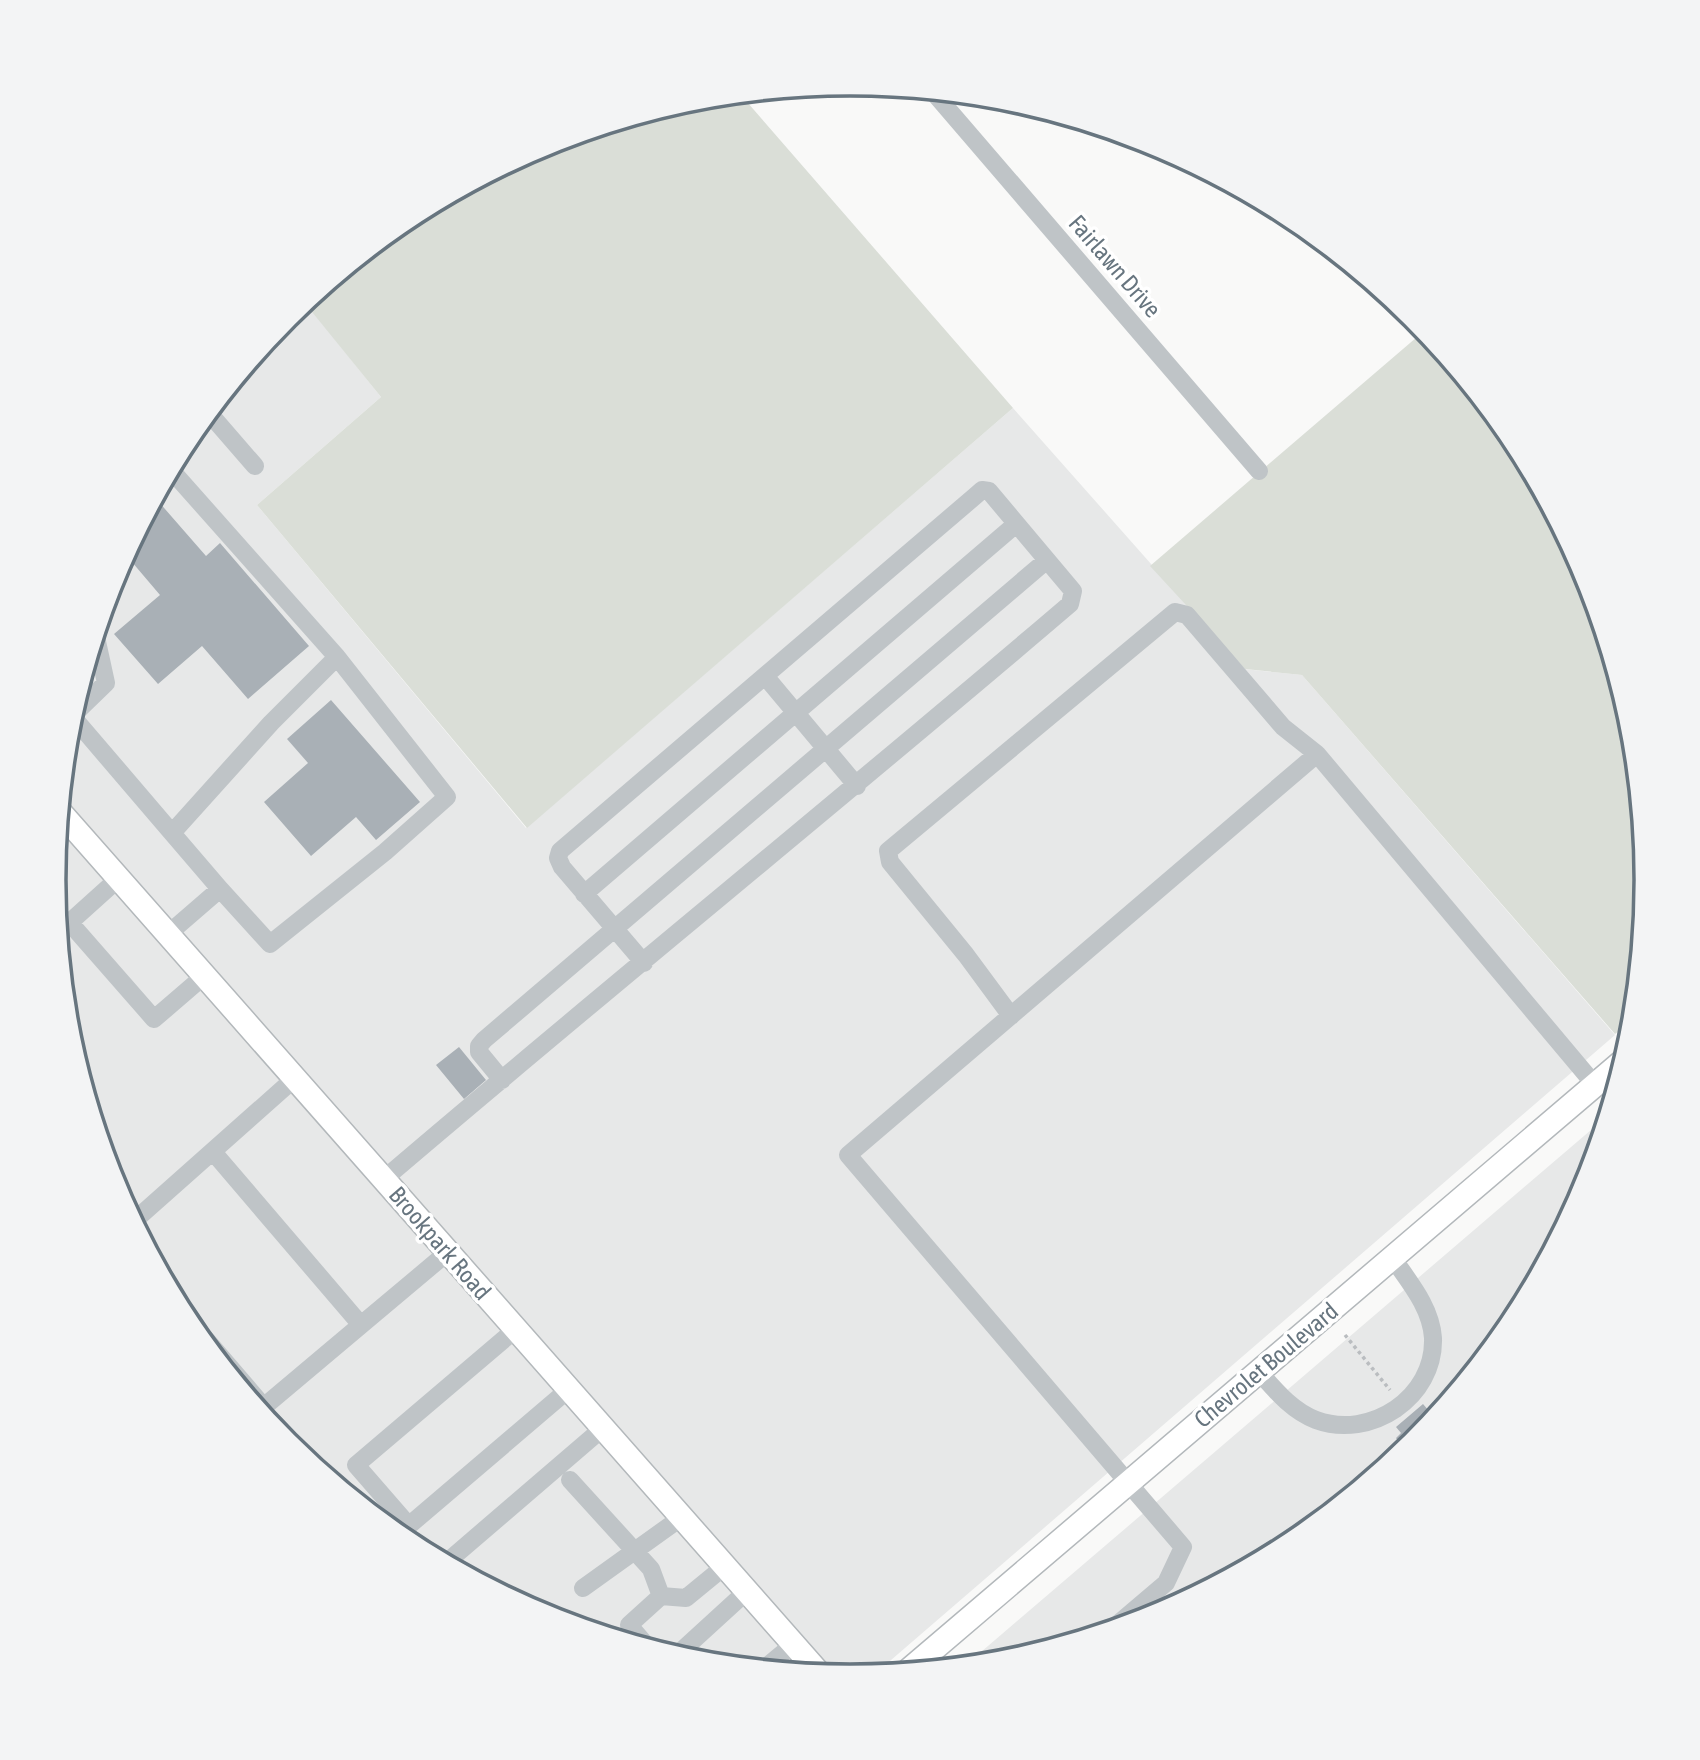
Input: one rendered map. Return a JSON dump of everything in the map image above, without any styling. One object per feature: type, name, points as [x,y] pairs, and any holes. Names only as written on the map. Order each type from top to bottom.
[{"type":"main road","name":"Brookpark Road","points":[[69,822],[810,1662]]},
{"type":"main road","name":"Chevrolet Boulevard","points":[[921,1660],[1609,1073]]},
{"type":"street","name":"Fairlawn Drive","points":[[942,102],[1259,471]]},
{"type":"street","points":[[216,421],[255,466]]},
{"type":"street","points":[[82,728],[220,890],[270,944],[447,797],[337,657],[178,478]]},
{"type":"street","points":[[384,1179],[857,786],[1070,604],[1073,591],[989,491],[982,491],[560,851],[558,858],[562,867],[643,963]]},
{"type":"street","points":[[584,894],[1016,524]]},
{"type":"street","points":[[502,1080],[480,1052],[479,1046],[1047,560]]},
{"type":"street","points":[[1010,1016],[966,955],[890,862],[888,851],[1175,612],[1187,615],[1283,726],[1317,754],[1595,1085]]},
{"type":"street","points":[[88,701],[106,683],[100,655]]},
{"type":"street","points":[[172,833],[271,723],[337,657]]},
{"type":"street","points":[[765,676],[857,786]]},
{"type":"street","points":[[1134,1610],[1166,1583],[1183,1546],[848,1155],[1317,754]]},
{"type":"street","points":[[68,925],[119,878]]},
{"type":"street","points":[[168,934],[220,890]]},
{"type":"street","points":[[68,930],[155,1018],[204,976]]},
{"type":"street","points":[[141,1215],[214,1153],[295,1078]]},
{"type":"street","points":[[214,1153],[361,1325]]},
{"type":"street","points":[[267,1404],[448,1252]]},
{"type":"street","points":[[1259,1372],[1301,1413],[1332,1424],[1374,1421],[1402,1404],[1425,1373],[1432,1358],[1433,1336],[1419,1296],[1392,1257]]},
{"type":"street","points":[[394,1517],[356,1465],[516,1329]]},
{"type":"street","points":[[408,1526],[569,1389]]},
{"type":"street","points":[[454,1556],[603,1428]]},
{"type":"street","points":[[570,1480],[651,1569],[661,1596]]},
{"type":"street","points":[[583,1588],[682,1517]]},
{"type":"street","points":[[637,1634],[629,1625],[661,1596],[686,1598],[725,1566]]},
{"type":"street","points":[[687,1646],[747,1591]]},
{"type":"street","points":[[775,1660],[794,1644]]},
{"type":"path","points":[[1345,1335],[1402,1404]]},
{"type":"shaded area","points":[[748,103],[1013,408],[527,828],[257,505],[381,397],[312,311],[373,258],[458,201],[550,156],[647,123]]},
{"type":"shaded area","points":[[312,311],[381,397],[257,505],[526,828],[1013,408],[1244,669],[1302,675],[1615,1035],[888,1663],[799,1662],[697,1648],[647,1637],[550,1604],[458,1559],[415,1531],[373,1502],[296,1434],[228,1357],[199,1315],[171,1272],[126,1180],[93,1083],[82,1033],[73,982],[66,880],[73,778],[82,727],[108,628],[147,533],[171,488],[228,403],[261,363]]},
{"type":"shaded area","points":[[1416,338],[1472,403],[1529,488],[1574,580],[1607,677],[1627,778],[1634,880],[1627,982],[1618,1032],[1615,1034],[1302,675],[1245,669],[1150,566]]},
{"type":"shaded area","points":[[1593,1128],[1553,1227],[1529,1272],[1501,1315],[1472,1357],[1439,1397],[1367,1469],[1327,1502],[1285,1531],[1242,1559],[1197,1583],[1102,1622],[1053,1637],[981,1652]]},
{"type":"building","points":[[162,505],[206,556],[220,543],[309,646],[248,699],[202,646],[158,684],[114,634],[160,595],[133,564]]},
{"type":"building","points":[[331,700],[420,802],[376,840],[356,817],[311,856],[264,802],[308,763],[287,739]]},
{"type":"building","points":[[459,1047],[486,1080],[464,1099],[436,1065]]},
{"type":"building","points":[[1423,1404],[1427,1409],[1397,1440],[1396,1438],[1401,1433],[1396,1427]]}]
